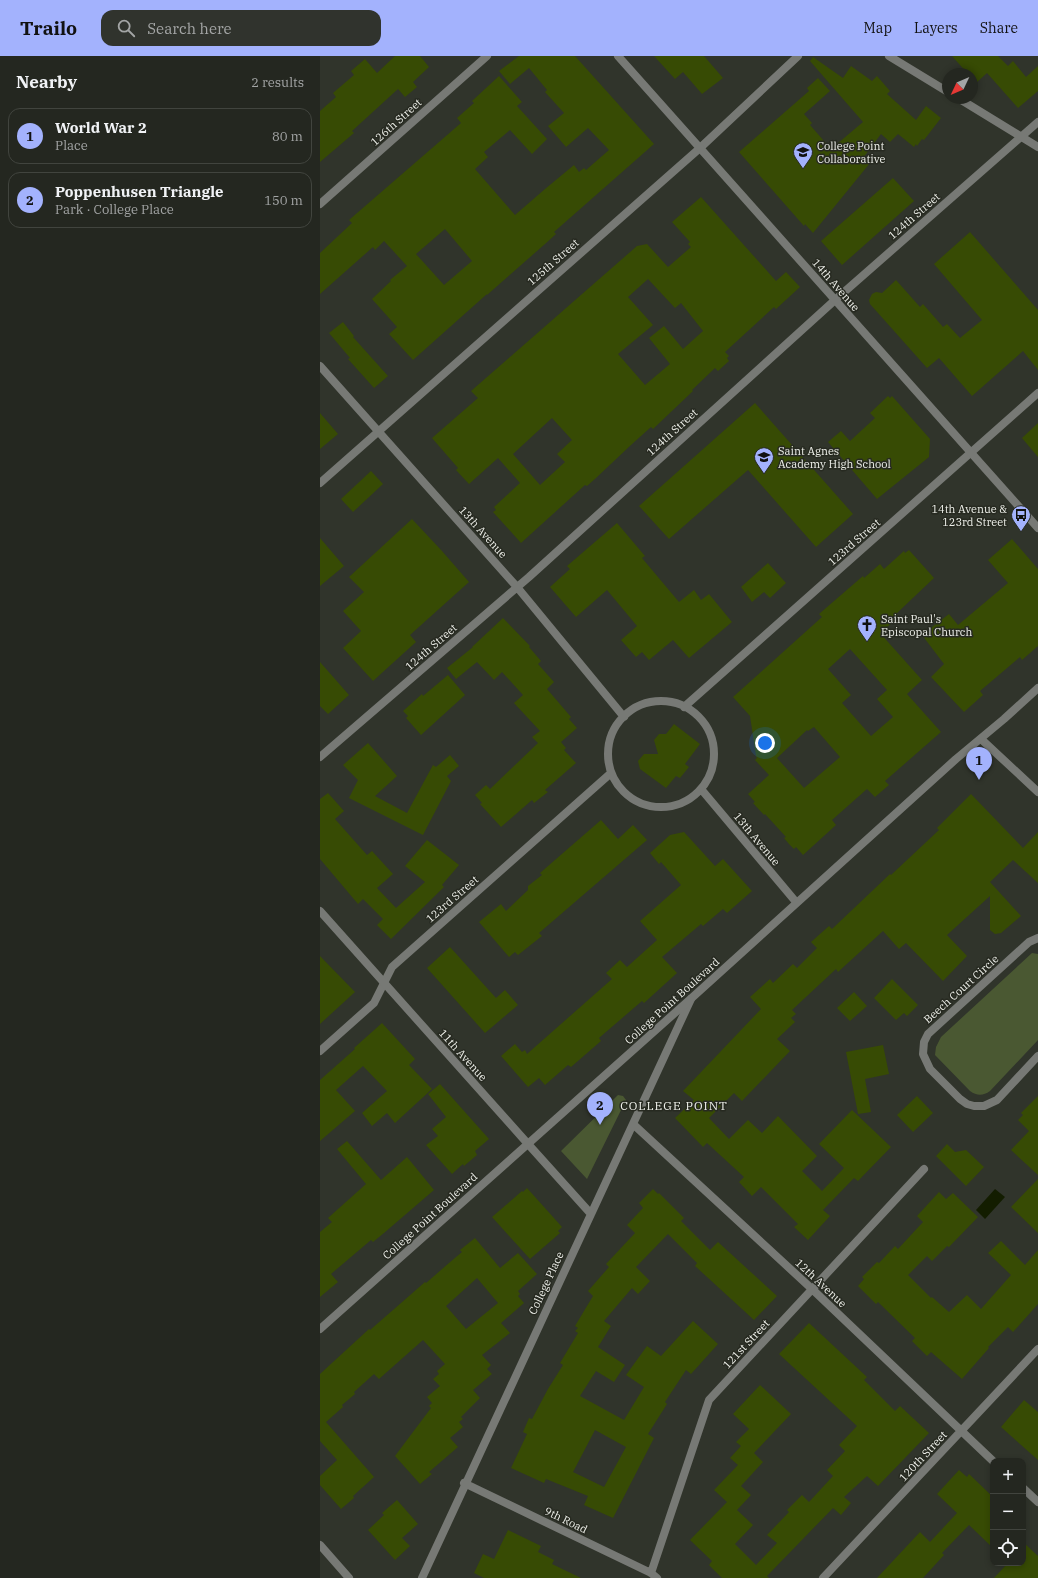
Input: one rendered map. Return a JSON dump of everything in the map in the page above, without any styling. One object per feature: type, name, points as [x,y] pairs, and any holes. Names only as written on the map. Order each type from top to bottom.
[{"type":"street","name":"126th Street","points":[[320,204],[487,56]]},
{"type":"street","name":"14th Avenue","points":[[618,56],[1038,528]]},
{"type":"street","name":"125th Street","points":[[320,483],[700,148],[798,56]]},
{"type":"street","points":[[889,56],[942,88]]},
{"type":"street","points":[[968,104],[1038,147]]},
{"type":"street","name":"124th Street","points":[[320,757],[517,587],[835,300],[1038,122]]},
{"type":"street","name":"13th Avenue","points":[[320,366],[517,587],[624,717]]},
{"type":"street","name":"123rd Street","points":[[684,707],[1038,393]]},
{"type":"street","name":"College Point Boulevard","points":[[320,1329],[691,998],[796,902],[1038,688]]},
{"type":"street","points":[[656,701],[675,703],[684,707],[690,710],[703,722],[710,734],[715,758],[712,773],[701,790],[691,799],[679,805],[663,808],[652,807],[629,797],[620,788],[611,773],[609,763],[609,745],[615,728],[631,710],[644,704],[656,701]]},
{"type":"street","points":[[981,738],[1038,792]]},
{"type":"street","name":"123rd Street","points":[[320,1051],[374,1003],[392,967],[611,773]]},
{"type":"street","name":"13th Avenue","points":[[701,790],[796,902]]},
{"type":"street","name":"11th Avenue","points":[[320,911],[591,1214]]},
{"type":"street","name":"Beech Court Circle","points":[[1038,938],[1029,942],[928,1034],[924,1042],[924,1054],[930,1069],[960,1099],[967,1104],[974,1106],[984,1106],[997,1100],[1038,1056]]},
{"type":"street","name":"College Place","points":[[422,1578],[464,1483],[691,998]]},
{"type":"street","name":"12th Avenue","points":[[633,1124],[812,1289],[990,1458]]},
{"type":"street","name":"121st Street","points":[[654,1575],[709,1400],[924,1169]]},
{"type":"street","name":"120th Street","points":[[823,1578],[1038,1349]]},
{"type":"street","name":"9th Road","points":[[464,1483],[654,1575]]},
{"type":"street","points":[[1026,1491],[1038,1502]]},
{"type":"street","points":[[320,1545],[349,1578]]},
{"type":"shaded area","points":[[1032,953],[1038,954],[1038,1040],[990,1091],[982,1095],[975,1094],[970,1091],[935,1055],[936,1047],[941,1037]]},
{"type":"shaded area","points":[[618,1095],[623,1096],[626,1100],[587,1179],[561,1151]]},
{"type":"shaded area","points":[[995,1189],[1005,1197],[985,1219],[976,1210]]},
{"type":"building","points":[[395,56],[420,56],[429,67],[413,82],[417,87],[405,97],[398,89],[352,131],[354,133],[320,162],[320,111],[336,97],[333,93],[354,75],[351,71],[365,59],[377,73]]},
{"type":"building","points":[[519,56],[575,56],[654,144],[554,232],[556,234],[545,244],[413,360],[389,334],[397,327],[372,299],[391,281],[390,280],[407,266],[384,241],[375,250],[373,247],[320,294],[320,253],[352,223],[349,220],[461,123],[457,118],[474,103],[472,101],[499,76],[522,102],[517,106],[547,139],[532,154],[510,130],[484,152],[488,157],[475,169],[515,215],[574,165],[579,172],[584,168],[586,170],[609,150],[588,128],[566,147],[548,126],[564,113],[545,92],[547,90],[529,68],[510,84],[499,71]],"holes":[[[445,229],[472,261],[444,285],[416,254]]]},
{"type":"building","points":[[654,56],[704,56],[723,78],[702,94],[683,72],[675,79]]},
{"type":"building","points":[[952,56],[998,56],[1008,66],[1013,61],[1026,77],[1038,66],[1038,91],[1018,108],[987,73],[978,81],[978,68],[963,68]]},
{"type":"building","points":[[813,57],[843,78],[851,66],[872,81],[877,76],[890,91],[887,94],[916,120],[926,106],[941,118],[924,140],[922,139],[917,146],[916,144],[914,147],[898,134],[890,142],[881,134],[863,158],[870,163],[813,233],[805,224],[804,226],[739,152],[809,91],[807,88],[818,78],[830,91],[804,114],[812,123],[810,125],[831,149],[863,122],[810,61]]},
{"type":"building","points":[[893,178],[914,201],[842,265],[821,241]]},
{"type":"building","points":[[701,197],[776,281],[786,272],[800,287],[776,309],[774,307],[725,352],[729,356],[727,358],[729,361],[718,371],[715,368],[653,429],[651,427],[596,478],[587,486],[585,485],[521,543],[493,512],[496,510],[494,507],[520,483],[498,458],[469,484],[456,470],[458,468],[432,438],[478,398],[471,391],[637,246],[647,244],[668,267],[691,247],[688,244],[690,242],[672,222]],"holes":[[[648,279],[675,308],[681,303],[703,331],[683,349],[664,326],[649,338],[670,364],[645,385],[618,354],[653,325],[628,297]],[[552,418],[572,440],[557,454],[565,462],[540,485],[513,454]]]},
{"type":"building","points":[[970,232],[1038,310],[1038,370],[1023,351],[972,396],[939,358],[927,368],[870,304],[869,300],[872,294],[876,292],[882,293],[896,280],[920,307],[923,304],[943,327],[947,324],[960,338],[982,320],[934,264]]},
{"type":"building","points":[[343,322],[354,336],[353,337],[388,376],[374,388],[348,359],[350,358],[329,333]]},
{"type":"building","points":[[888,396],[890,398],[892,396],[930,439],[929,457],[877,499],[828,442],[841,431],[850,441],[875,418],[870,413]]},
{"type":"building","points":[[755,403],[853,514],[816,547],[748,470],[669,539],[639,506]]},
{"type":"building","points":[[320,413],[338,434],[320,449]]},
{"type":"building","points":[[1038,423],[1038,457],[1022,438]]},
{"type":"building","points":[[371,471],[383,484],[353,512],[341,499]]},
{"type":"building","points":[[412,519],[469,582],[410,635],[416,642],[373,681],[343,648],[361,631],[343,611],[364,592],[349,577]]},
{"type":"building","points":[[617,523],[645,556],[642,558],[679,602],[694,590],[701,600],[709,594],[732,622],[689,658],[673,640],[649,660],[642,652],[636,657],[621,640],[637,626],[607,590],[576,617],[550,587],[570,569],[567,566]]},
{"type":"building","points":[[320,538],[344,566],[320,586]]},
{"type":"building","points":[[1012,539],[1038,569],[1038,646],[1022,660],[1020,657],[980,691],[983,695],[964,712],[931,677],[944,664],[922,635],[949,614],[958,625],[1008,583],[988,560]]},
{"type":"building","points":[[909,550],[934,578],[896,614],[899,617],[880,633],[922,680],[907,694],[941,732],[885,781],[889,785],[875,797],[867,789],[832,820],[836,825],[803,855],[796,847],[794,849],[789,844],[784,838],[786,837],[753,803],[755,802],[748,794],[769,775],[755,760],[757,758],[750,716],[733,697],[822,617],[819,614],[863,576],[864,578],[880,564],[884,569],[904,551],[905,553]],"holes":[[[850,649],[887,690],[877,699],[893,717],[871,736],[842,703],[851,695],[828,669]],[[814,727],[840,757],[804,788],[777,758],[807,730],[808,731]]]},
{"type":"building","points":[[768,563],[786,583],[770,598],[764,592],[752,602],[741,587]]},
{"type":"building","points":[[503,618],[530,646],[529,647],[541,661],[538,664],[554,682],[547,689],[571,717],[569,719],[577,728],[561,742],[566,748],[564,750],[576,763],[545,790],[548,792],[534,803],[532,800],[501,827],[480,804],[482,803],[475,795],[486,785],[490,789],[538,743],[532,737],[540,731],[514,703],[523,695],[502,672],[494,680],[477,662],[456,679],[447,668],[473,647]]},
{"type":"building","points":[[320,662],[349,695],[328,714],[320,706]]},
{"type":"building","points":[[448,675],[465,695],[421,735],[406,718],[408,716],[403,711],[422,694],[423,696]]},
{"type":"building","points":[[674,724],[700,744],[685,764],[689,767],[680,778],[676,776],[666,788],[640,769],[638,761],[644,754],[658,754],[654,740],[659,734],[666,734]]},
{"type":"building","points":[[368,743],[397,776],[375,796],[407,813],[433,765],[436,767],[450,755],[459,766],[447,776],[451,781],[423,835],[349,798],[358,780],[343,765]]},
{"type":"building","points":[[328,793],[344,811],[335,819],[367,855],[372,851],[393,874],[377,888],[396,908],[425,882],[405,866],[427,840],[459,865],[442,885],[444,887],[391,939],[377,925],[383,919],[363,899],[358,904],[320,859],[320,799]]},
{"type":"building","points":[[971,794],[1023,848],[1038,832],[1038,883],[1013,860],[990,882],[1021,916],[1001,933],[995,934],[990,930],[990,896],[947,935],[967,956],[943,981],[906,943],[899,949],[883,931],[838,972],[836,969],[792,1010],[796,1014],[791,1018],[795,1022],[777,1039],[790,1051],[742,1101],[734,1093],[709,1118],[729,1139],[748,1120],[762,1133],[778,1116],[817,1156],[802,1171],[822,1191],[844,1168],[819,1144],[852,1110],[891,1147],[858,1181],[854,1178],[823,1210],[830,1216],[808,1240],[794,1227],[798,1224],[761,1187],[752,1196],[739,1182],[744,1177],[707,1143],[703,1147],[675,1118],[694,1100],[683,1091],[761,1009],[750,997],[770,979],[773,983],[793,964],[797,968],[817,948],[811,942],[829,926],[832,929],[890,874],[891,875],[939,830],[937,828]]},
{"type":"building","points":[[601,820],[618,839],[633,825],[647,840],[539,933],[542,936],[518,955],[515,952],[509,957],[479,922],[501,904],[506,911],[528,890],[528,886],[542,875],[540,873]]},
{"type":"building","points":[[684,832],[715,866],[723,859],[752,891],[727,913],[723,909],[703,926],[701,924],[662,957],[677,973],[644,1003],[642,1001],[599,1038],[601,1041],[571,1067],[568,1065],[545,1085],[539,1078],[528,1087],[501,1056],[515,1044],[522,1052],[525,1050],[527,1054],[612,979],[606,973],[620,960],[627,967],[657,940],[640,921],[681,885],[661,862],[659,864],[650,853],[670,835]]},
{"type":"building","points":[[450,947],[496,998],[505,990],[518,1005],[485,1033],[427,968]]},
{"type":"building","points":[[320,956],[355,992],[320,1024]]},
{"type":"building","points":[[892,979],[918,1005],[907,1016],[904,1013],[896,1020],[874,998]]},
{"type":"building","points":[[854,992],[867,1006],[850,1021],[837,1008]]},
{"type":"building","points":[[382,1023],[415,1059],[409,1065],[432,1089],[395,1123],[387,1113],[372,1126],[362,1113],[387,1091],[363,1066],[336,1090],[355,1111],[320,1141],[320,1080]]},
{"type":"building","points":[[883,1045],[889,1074],[865,1079],[871,1112],[858,1114],[846,1052]]},
{"type":"building","points":[[440,1084],[489,1139],[475,1151],[477,1155],[464,1166],[463,1164],[452,1174],[426,1145],[438,1136],[432,1129],[446,1117],[428,1094]]},
{"type":"building","points":[[917,1096],[933,1113],[913,1132],[897,1115]]},
{"type":"building","points":[[1038,1096],[1038,1175],[1011,1150],[1029,1131],[1018,1120],[1023,1115],[1021,1113]]},
{"type":"building","points":[[347,1141],[381,1180],[407,1157],[434,1190],[373,1242],[371,1240],[331,1274],[338,1282],[320,1297],[320,1232],[332,1222],[328,1218],[366,1184],[337,1149]]},
{"type":"building","points":[[947,1144],[955,1152],[966,1150],[984,1167],[966,1186],[936,1156]]},
{"type":"building","points":[[1038,1179],[1038,1233],[1011,1207]]},
{"type":"building","points":[[527,1188],[562,1227],[558,1231],[560,1233],[530,1259],[492,1217]]},
{"type":"building","points":[[653,1189],[658,1194],[659,1193],[684,1218],[681,1221],[710,1250],[718,1242],[777,1296],[754,1320],[695,1266],[697,1263],[668,1234],[636,1267],[650,1281],[638,1294],[632,1288],[604,1321],[611,1326],[598,1347],[625,1365],[614,1382],[596,1371],[580,1396],[624,1420],[644,1387],[626,1375],[647,1346],[661,1356],[693,1321],[718,1344],[691,1374],[686,1370],[665,1402],[667,1404],[648,1434],[654,1438],[613,1518],[584,1505],[588,1496],[546,1479],[544,1483],[511,1468],[527,1434],[523,1432],[529,1418],[532,1419],[563,1365],[560,1363],[578,1333],[575,1331],[578,1328],[575,1326],[593,1296],[588,1291],[609,1267],[606,1264],[635,1233],[627,1225],[643,1208],[639,1203]],"holes":[[[595,1430],[626,1447],[604,1487],[573,1472]]]},
{"type":"building","points":[[939,1192],[946,1199],[953,1193],[978,1217],[949,1247],[947,1246],[932,1261],[927,1256],[908,1275],[931,1298],[932,1297],[949,1312],[967,1295],[981,1309],[1011,1275],[988,1253],[1001,1241],[1025,1265],[1038,1250],[1038,1304],[1013,1332],[1008,1327],[988,1347],[989,1348],[962,1379],[931,1352],[927,1356],[912,1341],[915,1338],[878,1302],[876,1304],[858,1286],[864,1279],[862,1277],[877,1262],[879,1263],[895,1246],[898,1249],[923,1222],[917,1216]]},
{"type":"building","points":[[475,1238],[500,1268],[518,1253],[537,1274],[518,1291],[520,1294],[518,1296],[524,1303],[501,1323],[510,1333],[482,1355],[491,1365],[487,1369],[492,1374],[473,1390],[480,1398],[461,1417],[463,1419],[459,1422],[463,1427],[450,1438],[458,1447],[429,1472],[432,1474],[420,1484],[395,1456],[431,1408],[429,1406],[432,1403],[427,1397],[440,1386],[433,1379],[439,1374],[437,1371],[445,1364],[423,1340],[379,1379],[374,1374],[354,1392],[355,1394],[342,1405],[343,1407],[326,1422],[374,1477],[341,1509],[320,1485],[320,1476],[337,1460],[320,1441],[320,1374],[369,1329],[370,1330],[462,1252],[460,1250]],"holes":[[[477,1278],[498,1303],[466,1329],[446,1306]]]},
{"type":"building","points":[[809,1323],[867,1377],[864,1380],[895,1411],[900,1406],[929,1433],[878,1486],[867,1476],[844,1497],[851,1503],[841,1515],[833,1508],[767,1576],[769,1578],[722,1578],[709,1565],[712,1561],[690,1540],[727,1502],[714,1490],[738,1465],[730,1458],[741,1446],[736,1442],[749,1429],[733,1414],[760,1385],[791,1414],[754,1453],[763,1462],[741,1486],[751,1495],[737,1510],[753,1525],[735,1544],[756,1565],[777,1543],[767,1535],[789,1512],[787,1510],[802,1495],[809,1502],[833,1476],[827,1470],[845,1451],[839,1445],[857,1426],[779,1354]]},
{"type":"building","points":[[1024,1400],[1038,1412],[1038,1460],[1001,1427]]},
{"type":"building","points":[[959,1470],[967,1477],[969,1474],[990,1494],[990,1545],[969,1525],[942,1553],[944,1555],[923,1578],[877,1578],[920,1532],[930,1542],[957,1513],[937,1494]]},
{"type":"building","points":[[397,1500],[418,1524],[402,1538],[410,1546],[395,1560],[368,1530],[384,1515],[382,1513]]},
{"type":"building","points":[[508,1530],[541,1546],[538,1552],[554,1560],[552,1564],[581,1578],[484,1578],[474,1573],[483,1554],[494,1559]]},
{"type":"building","points":[[1026,1545],[1038,1556],[1038,1578],[994,1578],[1005,1566],[1026,1566]]},
{"type":"place","name":"College Point Collaborative","points":[[803,169]]},
{"type":"place","name":"Saint Agnes Academy High School","points":[[764,474]]},
{"type":"place","name":"14th Avenue & 123rd Street","points":[[1021,532]]},
{"type":"place","name":"Saint Paul's Episcopal Church","points":[[867,642]]},
{"type":"place","name":"World War 2","points":[[979,780]]},
{"type":"place","name":"Poppenhusen Triangle","points":[[600,1125]]},
{"type":"district","name":"COLLEGE POINT","points":[[674,1106]]}]
